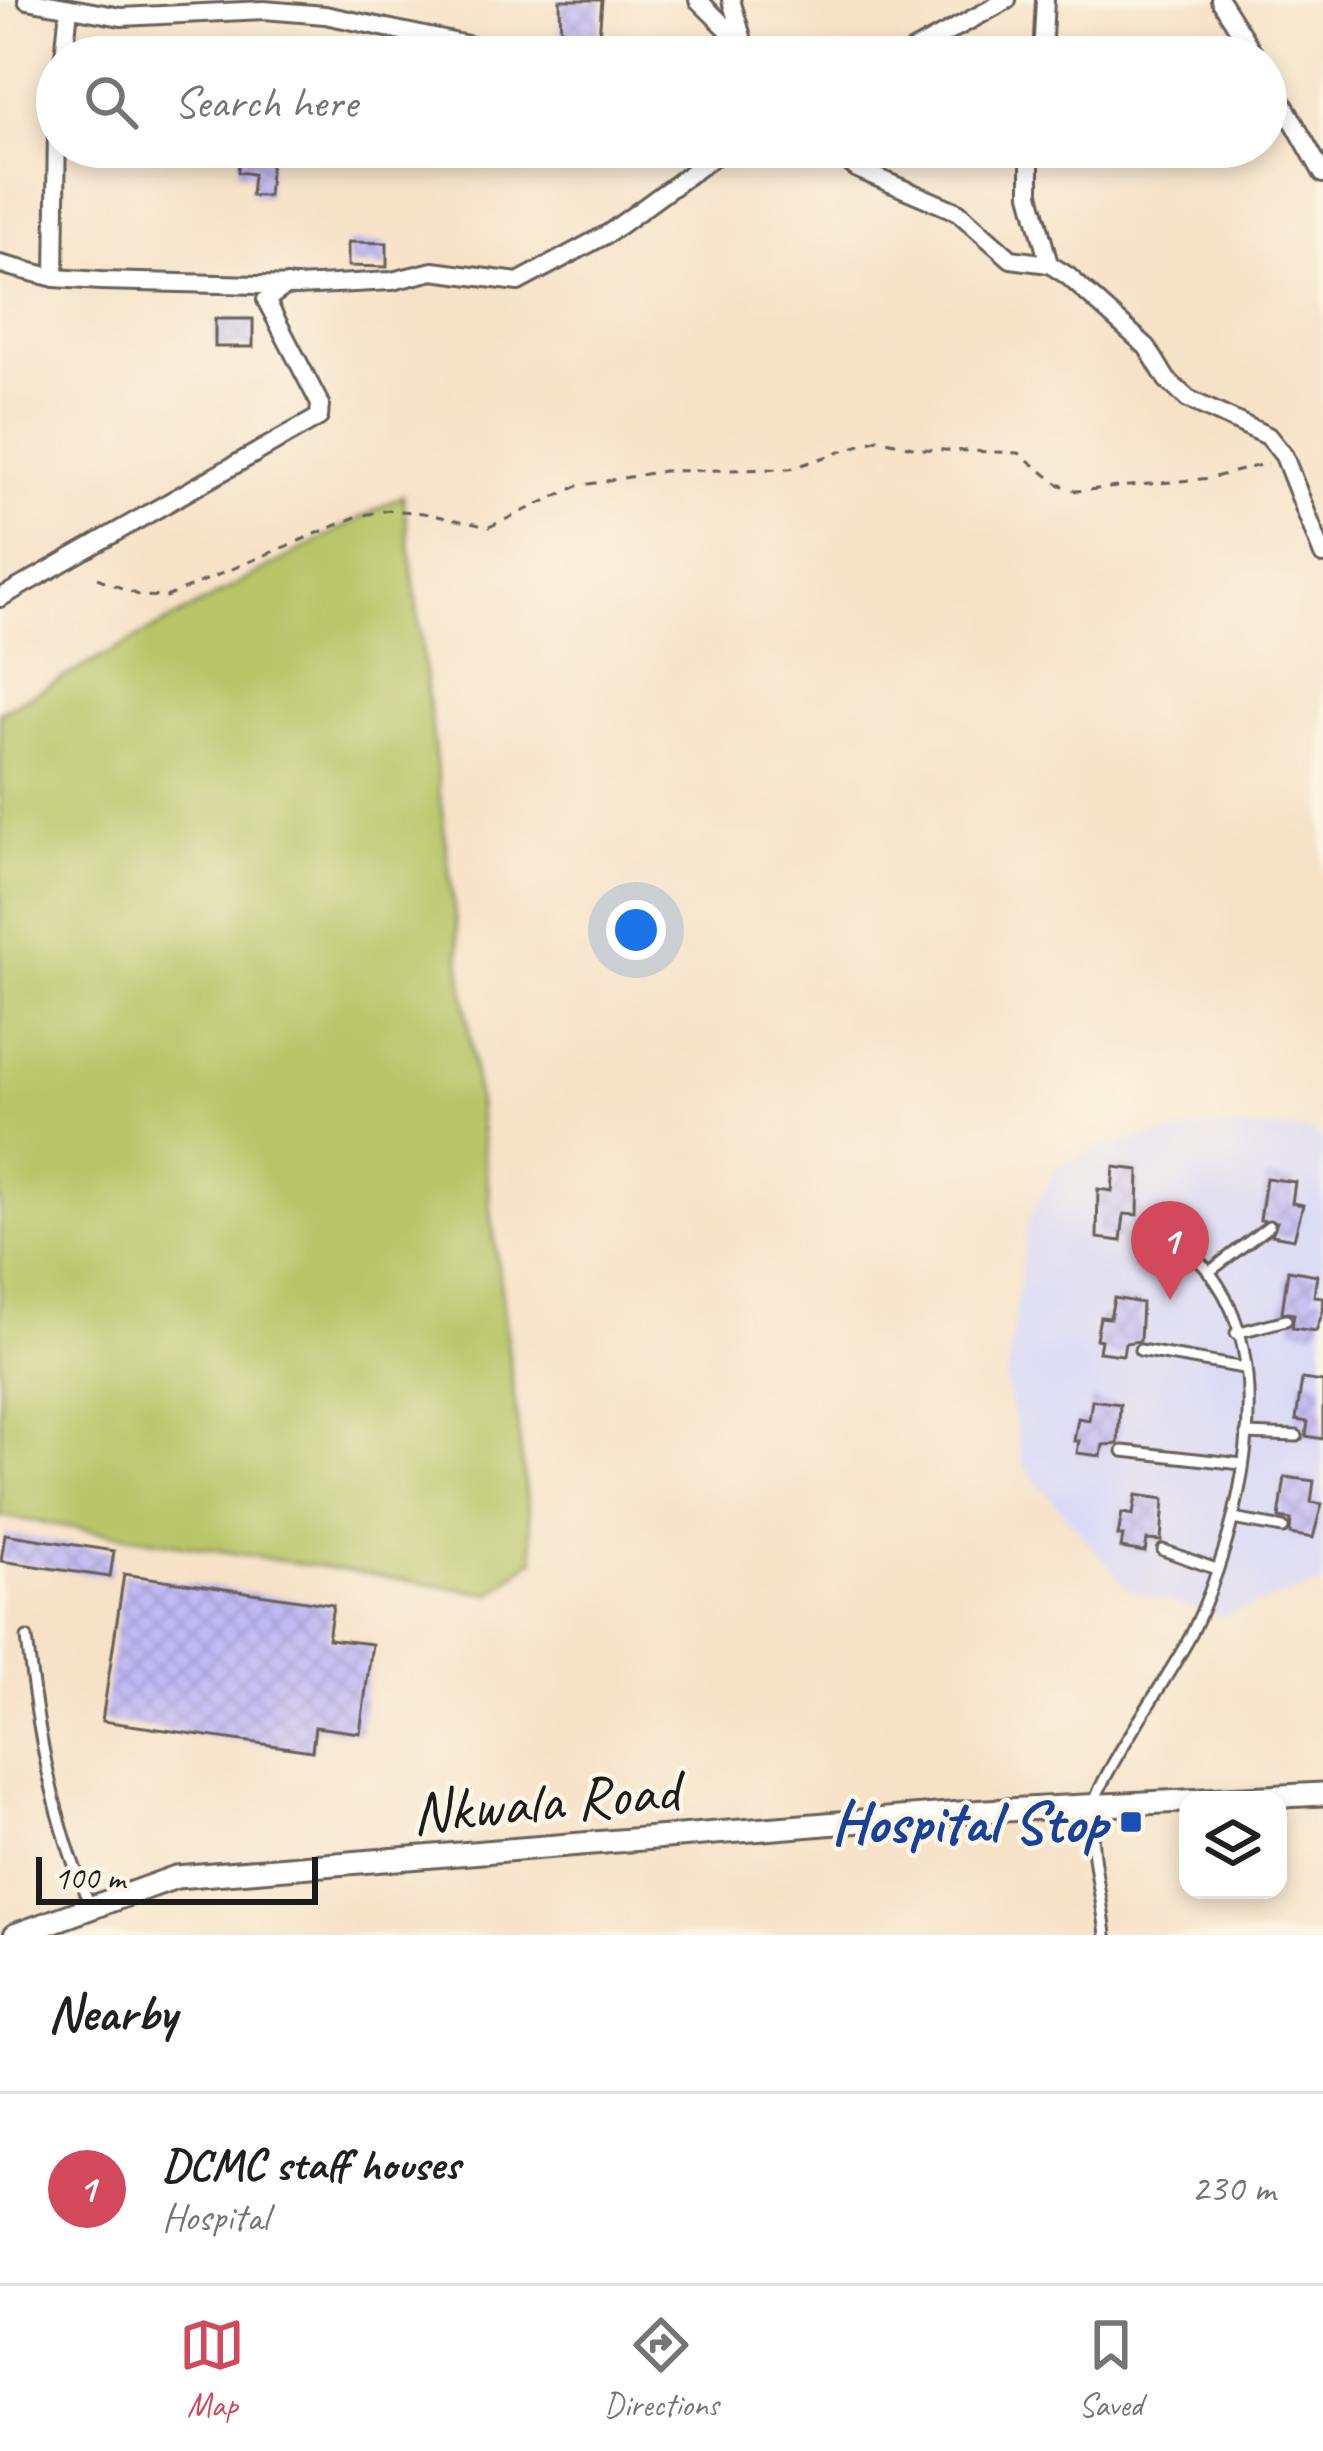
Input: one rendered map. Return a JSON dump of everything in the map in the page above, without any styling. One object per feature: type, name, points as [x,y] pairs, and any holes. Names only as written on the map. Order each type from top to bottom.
[{"type":"street","points":[[27,0],[153,18],[264,10],[326,15],[425,36]]},
{"type":"street","points":[[698,0],[734,36]]},
{"type":"street","points":[[731,0],[744,36]]},
{"type":"street","points":[[1043,36],[1045,0]]},
{"type":"street","points":[[1220,0],[1243,36]]},
{"type":"street","points":[[940,36],[1002,2]]},
{"type":"street","points":[[67,36],[70,8]]},
{"type":"street","points":[[1287,110],[1323,174]]},
{"type":"street","points":[[55,278],[56,168]]},
{"type":"street","points":[[0,264],[55,278],[287,285],[392,280],[433,271],[518,282],[609,232],[698,168]]},
{"type":"street","points":[[855,168],[958,212],[1011,259],[1049,264],[1147,346],[1167,380],[1188,400],[1255,429],[1284,456],[1323,555]]},
{"type":"street","points":[[1030,168],[1030,194],[1049,264]]},
{"type":"street","points":[[0,598],[319,417],[320,404],[266,300],[287,285]]},
{"type":"street","name":"Nkwala Road","points":[[14,1935],[176,1877],[1093,1805],[1323,1793]]},
{"type":"lane","points":[[1106,1935],[1093,1805],[1192,1634],[1233,1520],[1250,1404],[1236,1333],[1209,1272],[1190,1251],[1145,1226]]},
{"type":"lane","points":[[1209,1272],[1269,1226]]},
{"type":"lane","points":[[1236,1333],[1286,1320]]},
{"type":"lane","points":[[1140,1350],[1244,1368]]},
{"type":"lane","points":[[1246,1434],[1298,1436]]},
{"type":"lane","points":[[1123,1451],[1242,1464]]},
{"type":"lane","points":[[1233,1520],[1283,1528]]},
{"type":"lane","points":[[1162,1550],[1216,1569]]},
{"type":"lane","points":[[27,1638],[37,1723],[77,1877],[91,1907]]},
{"type":"path","points":[[97,578],[141,596],[166,597],[358,516],[406,511],[489,526],[578,486],[663,471],[790,470],[863,440],[921,449],[1019,453],[1058,484],[1077,491],[1211,478],[1284,456]]},
{"type":"shaded area","points":[[1214,1127],[1312,1131],[1323,1139],[1323,1583],[1220,1617],[1129,1590],[1023,1465],[1006,1380],[1028,1221],[1058,1166],[1111,1143]]},
{"type":"green space","points":[[403,495],[534,1559],[492,1594],[0,1516],[0,712]]},
{"type":"building","points":[[560,0],[602,0],[599,36],[561,36]]},
{"type":"building","points":[[238,168],[270,168],[268,196],[251,196],[253,174],[238,172]]},
{"type":"building","points":[[348,242],[387,243],[387,267],[348,266]]},
{"type":"building","points":[[215,319],[253,319],[253,347],[215,347]]},
{"type":"building","points":[[1114,1167],[1139,1170],[1138,1215],[1124,1214],[1121,1241],[1097,1238],[1098,1189],[1112,1191]]},
{"type":"building","points":[[1266,1178],[1295,1182],[1292,1203],[1303,1205],[1294,1239],[1272,1235],[1277,1222],[1260,1220]]},
{"type":"building","points":[[1288,1270],[1317,1275],[1314,1296],[1323,1297],[1323,1311],[1316,1331],[1292,1328],[1294,1314],[1282,1312]]},
{"type":"building","points":[[1114,1298],[1142,1303],[1140,1341],[1125,1343],[1123,1355],[1099,1352],[1101,1340],[1096,1339],[1100,1317],[1110,1318]]},
{"type":"building","points":[[1302,1379],[1323,1382],[1323,1439],[1306,1436],[1308,1422],[1296,1420]]},
{"type":"building","points":[[1092,1400],[1120,1404],[1118,1444],[1103,1445],[1101,1456],[1077,1453],[1079,1441],[1074,1441],[1078,1418],[1089,1420]]},
{"type":"building","points":[[1285,1477],[1314,1481],[1311,1502],[1322,1504],[1313,1538],[1290,1534],[1291,1520],[1279,1518]]},
{"type":"building","points":[[1136,1495],[1164,1499],[1161,1541],[1147,1540],[1145,1552],[1121,1548],[1123,1536],[1118,1536],[1122,1513],[1133,1515]]},
{"type":"building","points":[[5,1534],[114,1551],[110,1577],[1,1561]]},
{"type":"building","points":[[124,1574],[333,1605],[328,1639],[372,1644],[360,1733],[315,1727],[312,1751],[102,1721]]},
{"type":"place","name":"DCMC staff houses","points":[[1170,1300]]},
{"type":"place","name":"Hospital Stop","points":[[1131,1822]]}]
